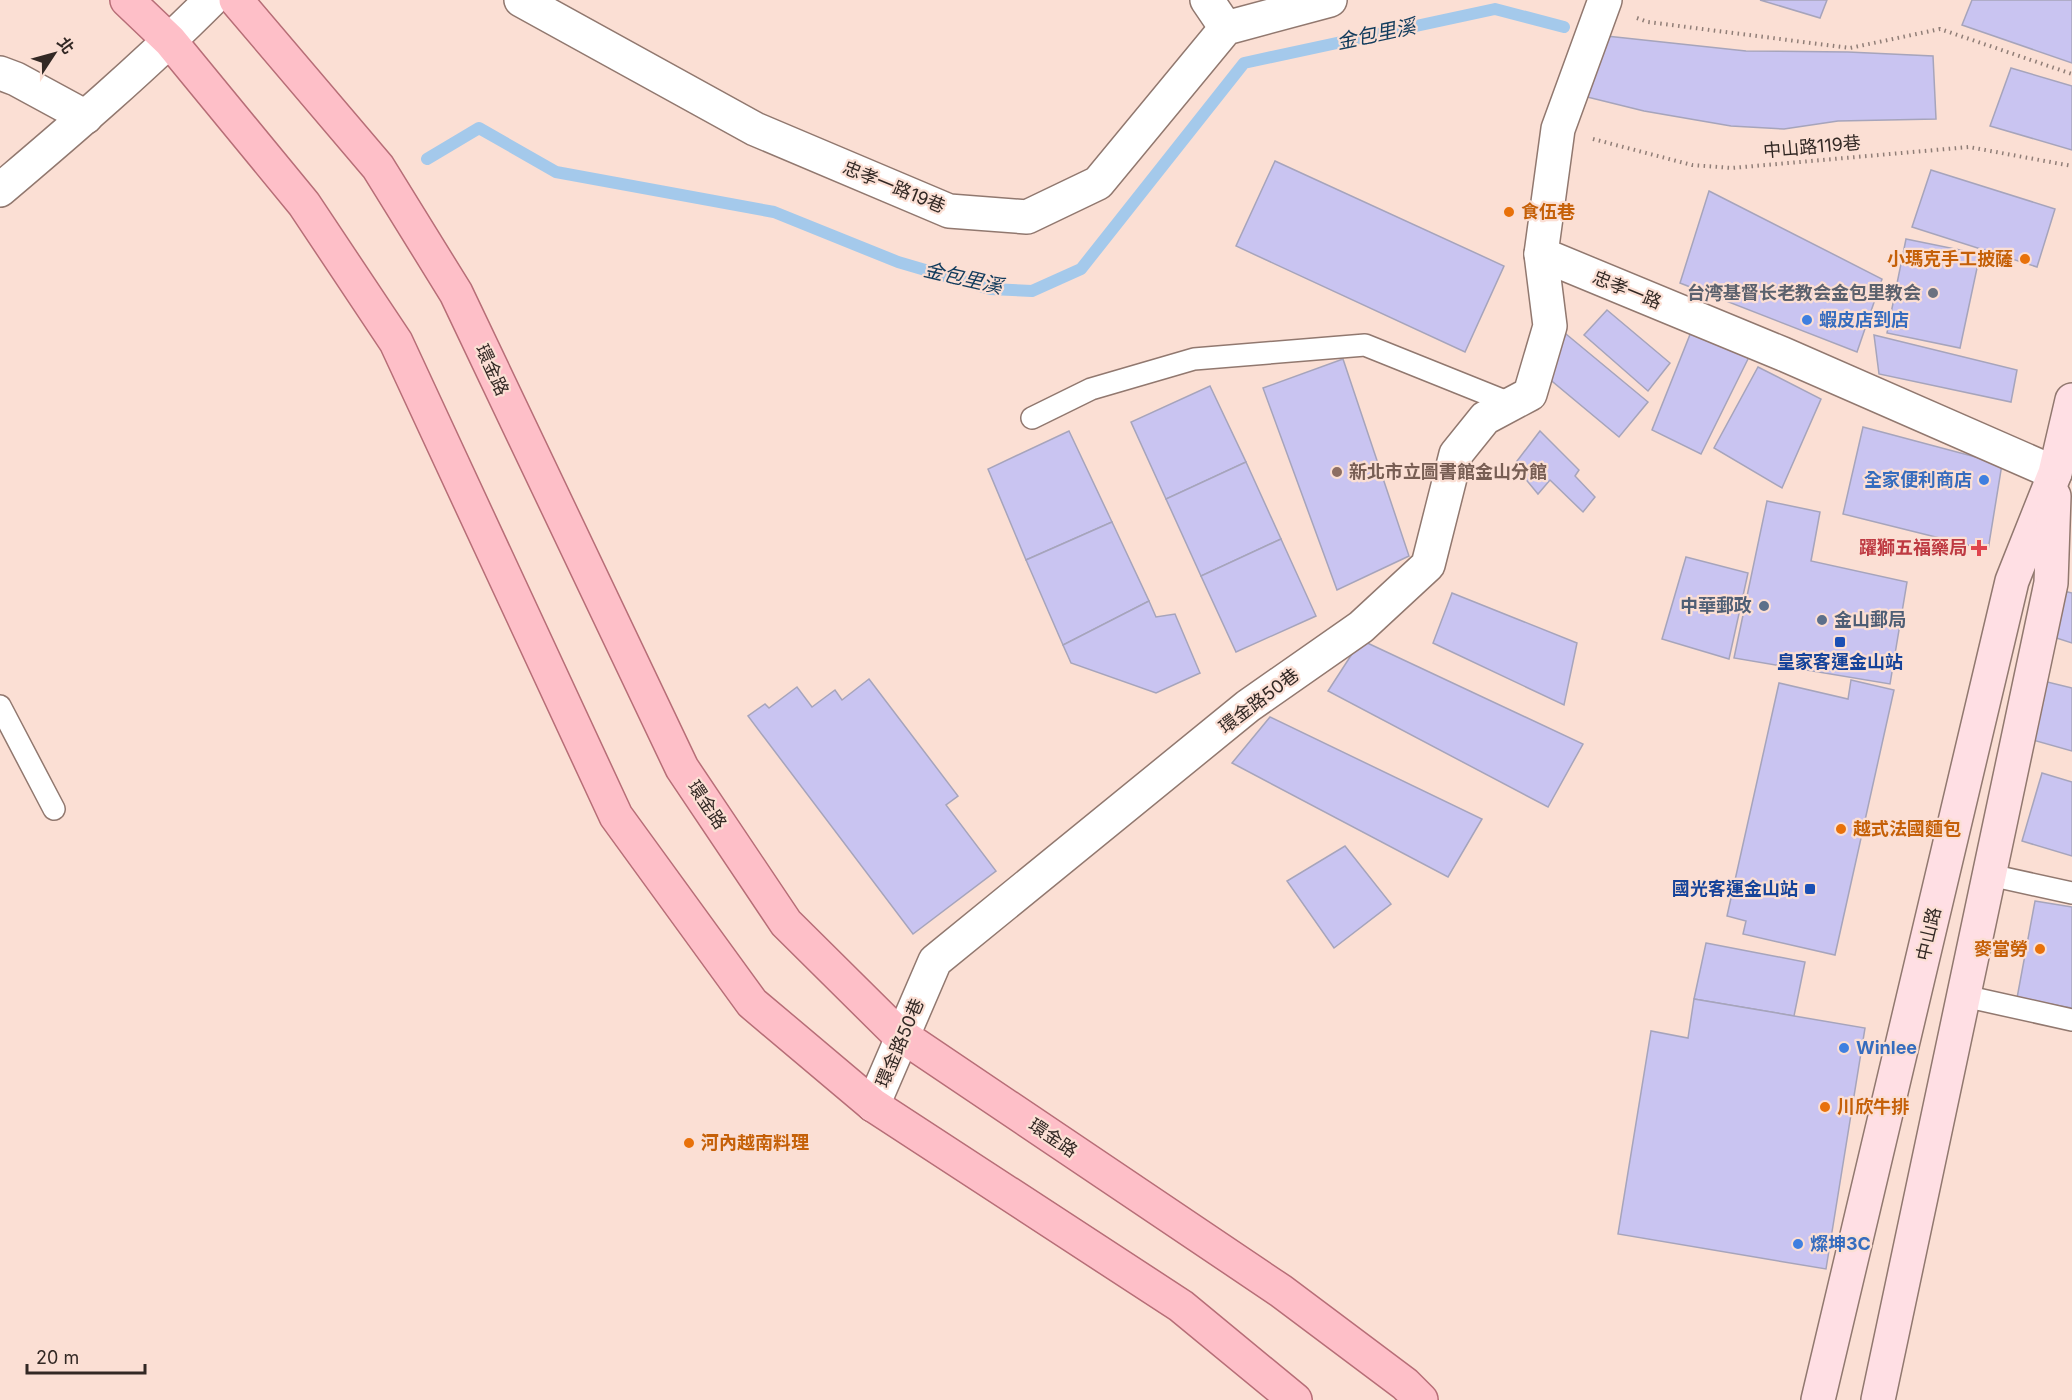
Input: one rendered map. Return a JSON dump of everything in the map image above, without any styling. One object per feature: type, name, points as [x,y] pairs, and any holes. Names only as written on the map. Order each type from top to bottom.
[{"type":"main road","points":[[127,0],[170,40],[304,204],[396,342],[616,816],[752,1003],[873,1105],[1181,1306],[1295,1400]]},
{"type":"main road","name":"環金路","points":[[237,0],[378,167],[456,293],[682,768],[786,923],[895,1031],[1281,1291],[1405,1384],[1421,1400]]},
{"type":"street","points":[[0,190],[86,117],[211,0]]},
{"type":"street","name":"忠孝一路19巷","points":[[521,0],[755,129],[949,211],[1027,217],[1098,183],[1226,28]]},
{"type":"street","points":[[1207,0],[1226,28],[1330,0]]},
{"type":"street","points":[[1541,254],[1558,129],[1598,2]]},
{"type":"street","points":[[0,72],[86,117]]},
{"type":"street","name":"環金路50巷","points":[[873,1105],[935,961],[1248,706],[1361,627],[1428,565],[1456,454],[1485,418],[1530,394],[1550,326],[1541,254]]},
{"type":"street","name":"忠孝一路","points":[[1541,254],[1783,354],[2063,474]]},
{"type":"street","name":"中山路","points":[[1878,1400],[2051,583],[2072,400]]},
{"type":"street","name":"中山路","points":[[1818,1400],[2012,581],[2063,474]]},
{"type":"lane","points":[[1032,418],[1091,390],[1194,359],[1365,345],[1512,404]]},
{"type":"lane","points":[[0,706],[54,809]]},
{"type":"lane","points":[[1990,875],[2072,893]]},
{"type":"lane","points":[[1964,996],[2072,1020]]},
{"type":"path","points":[[1598,2],[1648,22],[1850,48],[1940,29],[2072,74]]},
{"type":"path","name":"中山路119巷","points":[[1558,129],[1692,165],[1732,168],[1969,147],[2072,166]]},
{"type":"building","points":[[1760,0],[1827,0],[1820,18]]},
{"type":"building","points":[[1972,0],[2072,0],[2072,63],[1962,25]]},
{"type":"building","points":[[1597,35],[1746,51],[1933,56],[1936,119],[1838,121],[1784,129],[1731,126],[1644,111],[1571,93]]},
{"type":"building","points":[[2011,68],[2072,86],[2072,150],[1990,126]]},
{"type":"building","points":[[1275,161],[1504,266],[1465,352],[1236,246]]},
{"type":"building","points":[[1931,170],[2055,209],[2037,267],[1912,227]]},
{"type":"building","points":[[1709,191],[1882,279],[1857,352],[1680,283]]},
{"type":"building","name":"台湾基督长老教会金包里教会","points":[[1906,239],[1980,254],[1960,348],[1887,333]]},
{"type":"building","points":[[1607,310],[1670,363],[1648,391],[1584,335]]},
{"type":"building","points":[[1691,332],[1749,357],[1701,454],[1652,430]]},
{"type":"building","points":[[1566,334],[1648,402],[1619,437],[1547,377]]},
{"type":"building","points":[[1874,335],[2017,370],[2011,402],[1879,374]]},
{"type":"building","name":"新北市立圖書館金山分館","points":[[1343,359],[1409,556],[1337,590],[1263,388]]},
{"type":"building","points":[[1758,367],[1821,399],[1782,488],[1714,448]]},
{"type":"building","points":[[1210,386],[1246,462],[1166,499],[1131,422]]},
{"type":"building","points":[[1863,427],[2002,464],[1988,550],[1843,514]]},
{"type":"building","points":[[1069,431],[1112,522],[1026,560],[988,469]]},
{"type":"building","points":[[1540,431],[1579,470],[1575,476],[1595,497],[1583,512],[1550,480],[1538,494],[1514,465]]},
{"type":"building","points":[[1246,462],[1281,539],[1201,576],[1166,499]]},
{"type":"building","name":"金山郵局","points":[[1767,501],[1820,512],[1811,561],[1907,582],[1890,684],[1734,658]]},
{"type":"building","points":[[1112,522],[1149,601],[1063,645],[1026,560]]},
{"type":"building","points":[[1281,539],[1316,616],[1236,652],[1201,576]]},
{"type":"building","points":[[1686,557],[1748,573],[1729,659],[1662,639]]},
{"type":"building","points":[[2059,590],[2072,593],[2072,643],[2041,633]]},
{"type":"building","points":[[1452,593],[1577,643],[1564,705],[1433,643]]},
{"type":"building","points":[[1149,601],[1156,617],[1175,614],[1200,673],[1156,693],[1071,663],[1063,645]]},
{"type":"building","points":[[1361,640],[1583,744],[1548,807],[1328,691]]},
{"type":"building","points":[[2031,678],[2072,688],[2072,751],[2019,736]]},
{"type":"building","points":[[869,679],[958,796],[946,805],[996,871],[913,934],[748,716],[765,704],[769,708],[797,687],[812,707],[835,690],[842,700]]},
{"type":"building","points":[[1851,680],[1894,690],[1835,955],[1743,934],[1746,921],[1727,916],[1779,683],[1848,699]]},
{"type":"building","points":[[1270,717],[1482,819],[1448,877],[1232,763]]},
{"type":"building","points":[[2042,773],[2072,782],[2072,856],[2022,841]]},
{"type":"building","points":[[1345,846],[1391,904],[1334,948],[1287,881]]},
{"type":"building","points":[[2035,901],[2072,907],[2072,1008],[2017,998]]},
{"type":"building","points":[[1706,943],[1805,962],[1794,1016],[1694,999]]},
{"type":"building","points":[[1694,999],[1865,1028],[1826,1269],[1618,1234],[1651,1031],[1688,1038]]},
{"type":"waterway","name":"金包里溪","points":[[427,159],[479,128],[556,172],[774,212],[898,262],[990,289],[1032,291],[1081,269],[1244,63],[1495,9],[1564,27]]},
{"type":"place","name":"食伍巷","points":[[1509,212]]},
{"type":"place","name":"小瑪克手工披薩","points":[[2025,259]]},
{"type":"place","name":"台湾基督长老教会金包里教会","points":[[1933,293]]},
{"type":"place","name":"蝦皮店到店","points":[[1807,320]]},
{"type":"place","name":"新北市立圖書館金山分館","points":[[1337,472]]},
{"type":"place","name":"全家便利商店","points":[[1984,480]]},
{"type":"place","name":"躍獅五福藥局","points":[[1979,548]]},
{"type":"place","name":"中華郵政","points":[[1764,606]]},
{"type":"place","name":"金山郵局","points":[[1822,620]]},
{"type":"place","name":"皇家客運金山站","points":[[1840,642]]},
{"type":"place","name":"越式法國麵包","points":[[1841,829]]},
{"type":"place","name":"國光客運金山站","points":[[1810,889]]},
{"type":"place","name":"麥當勞","points":[[2040,949]]},
{"type":"place","name":"Winlee","points":[[1844,1048]]},
{"type":"place","name":"川欣牛排","points":[[1825,1107]]},
{"type":"place","name":"河內越南料理","points":[[689,1143]]},
{"type":"place","name":"燦坤3C","points":[[1798,1244]]}]
